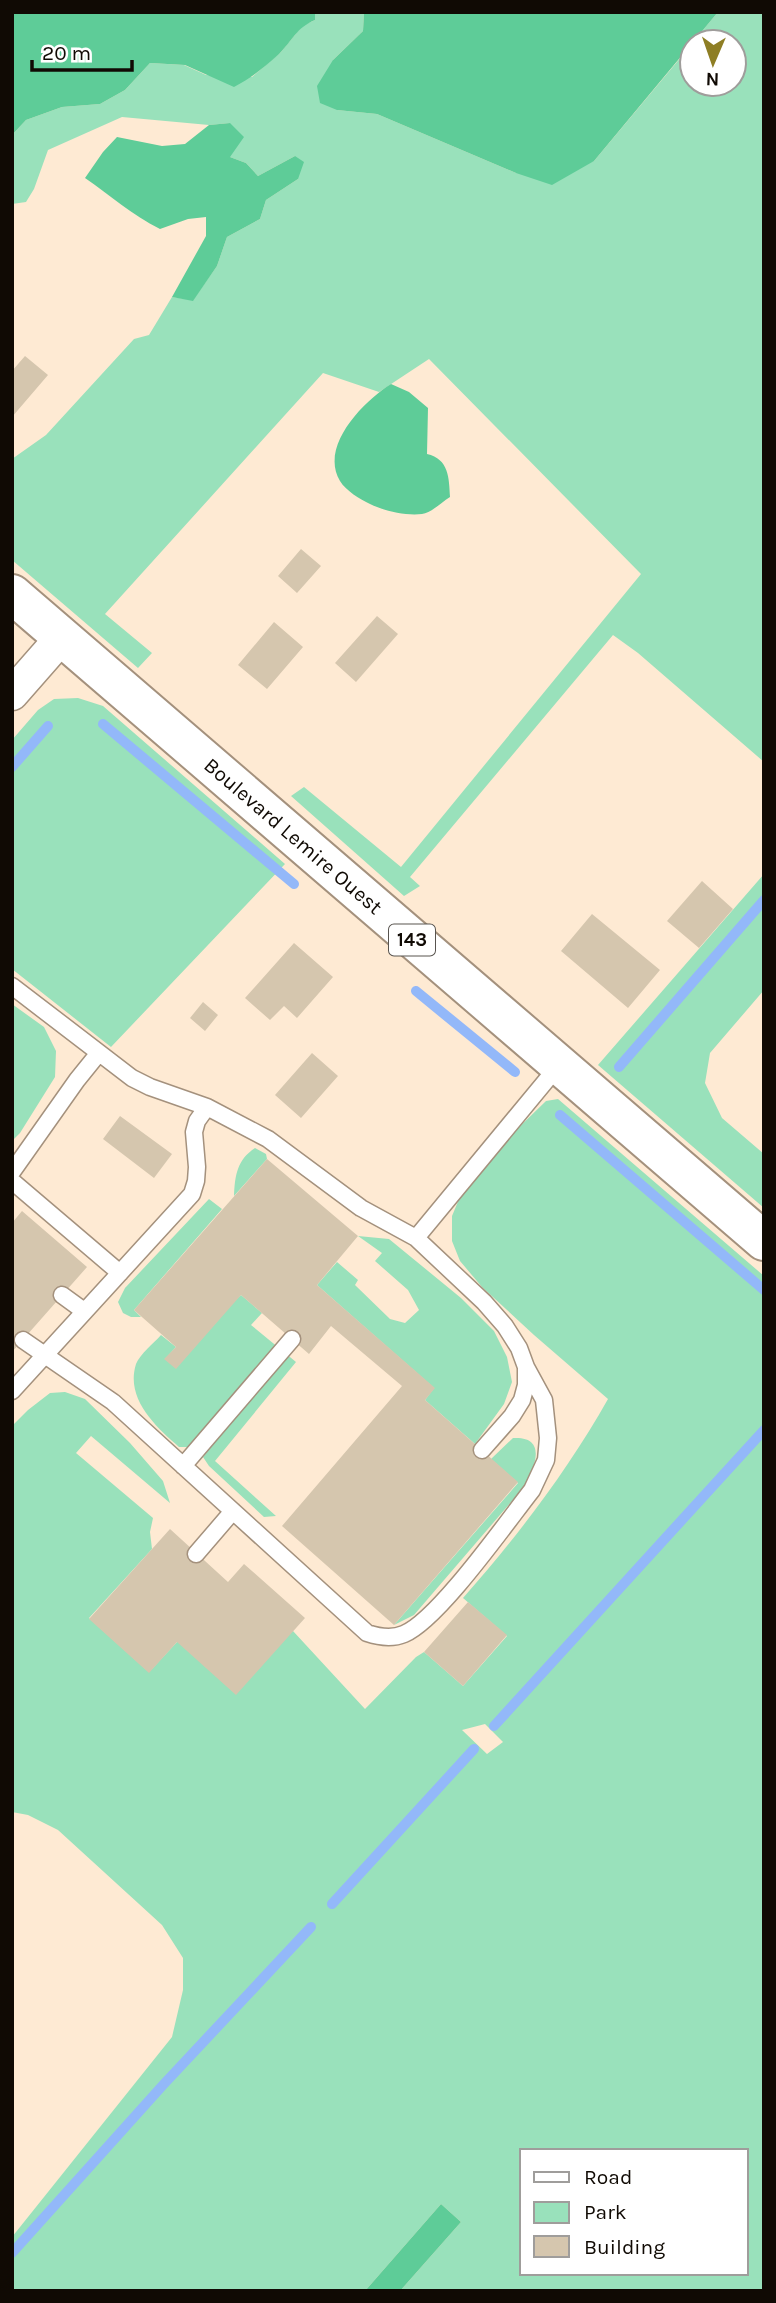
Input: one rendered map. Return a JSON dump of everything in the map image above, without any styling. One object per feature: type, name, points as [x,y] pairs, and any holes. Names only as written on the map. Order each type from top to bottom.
[{"type":"main road","name":"Boulevard Lemire Ouest","points":[[12,594],[764,1241]]},
{"type":"street","points":[[12,694],[62,637]]},
{"type":"lane","points":[[12,986],[132,1078],[207,1107],[268,1139],[361,1208],[415,1238],[485,1302],[519,1348],[544,1400],[548,1438],[545,1460],[532,1490],[449,1595],[422,1622],[406,1633],[394,1637],[377,1636],[367,1633],[113,1402],[23,1340]]},
{"type":"lane","points":[[12,1172],[98,1054]]},
{"type":"lane","points":[[415,1238],[559,1065]]},
{"type":"lane","points":[[12,1391],[191,1194],[197,1167],[194,1132],[197,1121],[207,1107]]},
{"type":"lane","points":[[12,1181],[120,1273]]},
{"type":"lane","points":[[62,1295],[84,1311]]},
{"type":"lane","points":[[183,1466],[292,1339]]},
{"type":"lane","points":[[482,1450],[512,1416],[522,1400],[526,1385],[526,1367]]},
{"type":"lane","points":[[196,1554],[233,1511]]},
{"type":"green space","points":[[12,12],[315,12],[315,20],[299,31],[279,54],[234,87],[185,65],[150,63],[125,90],[100,104],[62,107],[26,120],[12,135]]},
{"type":"green space","points":[[315,12],[364,12],[363,31],[333,60],[337,110],[377,114],[516,173],[594,161],[678,61],[678,98],[748,98],[748,28],[705,28],[718,12],[764,12],[764,762],[638,653],[613,635],[410,877],[420,886],[404,896],[291,796],[304,787],[401,867],[641,574],[429,359],[379,392],[323,373],[105,614],[152,653],[138,668],[12,560],[12,459],[46,435],[134,339],[149,335],[172,297],[193,300],[217,266],[227,237],[260,219],[266,200],[298,179],[295,156],[258,176],[246,163],[230,157],[230,123],[209,125],[122,117],[48,150],[34,189],[26,202],[12,204],[12,135],[26,120],[62,107],[100,104],[125,90],[150,63],[184,65],[206,75],[252,77],[281,52],[302,26],[315,20]]},
{"type":"green space","points":[[364,12],[718,12],[705,28],[678,28],[678,60],[594,161],[552,185],[516,173],[377,114],[337,110],[320,103],[317,86],[333,60],[363,31]]},
{"type":"green space","points":[[230,123],[244,137],[230,157],[246,163],[258,176],[295,156],[304,162],[298,179],[266,200],[260,219],[227,237],[217,266],[193,301],[172,297],[206,236],[206,217],[188,219],[160,229],[85,178],[117,137],[162,146],[185,144],[209,125]]},
{"type":"green space","points":[[391,384],[409,392],[428,408],[427,454],[440,460],[448,476],[450,497],[425,513],[402,514],[370,504],[346,488],[335,467],[335,453],[348,426],[369,401]]},
{"type":"green space","points":[[78,698],[103,706],[285,864],[111,1047],[12,969],[12,740],[38,710],[54,699]]},
{"type":"green space","points":[[764,874],[764,990],[710,1053],[705,1083],[722,1118],[764,1154],[764,1208],[598,1065]]},
{"type":"green space","points":[[12,1004],[44,1027],[56,1051],[55,1077],[20,1133],[12,1141]]},
{"type":"green space","points":[[558,1099],[764,1276],[764,2291],[400,2291],[461,2222],[441,2204],[365,2291],[12,2291],[12,2237],[172,2037],[183,1990],[183,1958],[162,1925],[58,1830],[28,1815],[12,1812],[12,1426],[50,1393],[65,1392],[85,1399],[130,1443],[163,1481],[170,1503],[91,1436],[76,1453],[153,1518],[150,1532],[152,1549],[89,1618],[149,1672],[177,1642],[293,1631],[365,1709],[424,1652],[463,1686],[507,1636],[463,1598],[541,1502],[608,1399],[482,1287],[460,1261],[452,1241],[452,1216],[462,1192],[510,1136],[546,1101]],"holes":[[[485,1724],[503,1742],[487,1754],[462,1730]]]},
{"type":"green space","points":[[255,1148],[266,1154],[267,1159],[234,1196],[238,1169],[244,1158]]},
{"type":"green space","points":[[209,1199],[222,1209],[134,1310],[141,1317],[131,1317],[123,1313],[118,1302],[125,1288]]},
{"type":"green space","points":[[358,1236],[389,1239],[461,1298],[494,1331],[507,1357],[512,1382],[504,1404],[475,1444],[425,1400],[434,1388],[317,1285],[337,1262],[358,1280],[355,1285],[390,1319],[405,1323],[419,1310],[408,1290],[375,1261],[382,1253]]},
{"type":"green space","points":[[241,1295],[262,1313],[251,1325],[296,1362],[215,1461],[276,1516],[264,1517],[209,1466],[203,1457],[270,1375],[190,1447],[179,1447],[161,1431],[145,1411],[135,1389],[136,1364],[161,1335],[176,1347],[165,1359]]},
{"type":"green space","points":[[513,1438],[531,1442],[535,1448],[532,1471],[524,1487],[414,1615],[394,1625],[518,1483],[491,1459]]},
{"type":"green space","points":[[441,2204],[461,2222],[400,2291],[365,2291]]},
{"type":"building","points":[[25,356],[48,375],[12,417],[12,371]]},
{"type":"building","points":[[301,549],[321,566],[297,593],[278,576]]},
{"type":"building","points":[[377,616],[398,634],[356,682],[335,663]]},
{"type":"building","points":[[274,622],[303,647],[267,689],[238,665]]},
{"type":"building","points":[[702,881],[733,909],[699,948],[667,921]]},
{"type":"building","points":[[592,914],[660,970],[628,1008],[561,951]]},
{"type":"building","points":[[294,943],[333,977],[297,1018],[284,1006],[270,1020],[245,998]]},
{"type":"building","points":[[203,1002],[218,1015],[205,1031],[190,1018]]},
{"type":"building","points":[[312,1053],[338,1076],[301,1118],[275,1095]]},
{"type":"building","points":[[120,1116],[172,1154],[154,1178],[103,1139]]},
{"type":"building","points":[[267,1159],[358,1236],[317,1285],[435,1388],[425,1400],[518,1482],[394,1625],[282,1526],[402,1386],[331,1326],[309,1354],[241,1295],[176,1369],[164,1359],[176,1347],[134,1310]]},
{"type":"building","points":[[22,1211],[87,1267],[12,1352],[12,1223]]},
{"type":"building","points":[[170,1529],[228,1582],[244,1564],[305,1618],[236,1695],[177,1642],[149,1673],[89,1619]]},
{"type":"building","points":[[468,1602],[507,1635],[463,1686],[424,1652]]},
{"type":"waterway","points":[[103,724],[294,884]]},
{"type":"waterway","points":[[12,767],[48,726]]},
{"type":"waterway","points":[[619,1067],[764,900]]},
{"type":"waterway","points":[[416,991],[515,1072]]},
{"type":"waterway","points":[[560,1115],[764,1290]]},
{"type":"waterway","points":[[494,1726],[764,1430]]},
{"type":"waterway","points":[[332,1904],[474,1749]]},
{"type":"waterway","points":[[12,2253],[163,2085],[311,1927]]}]
